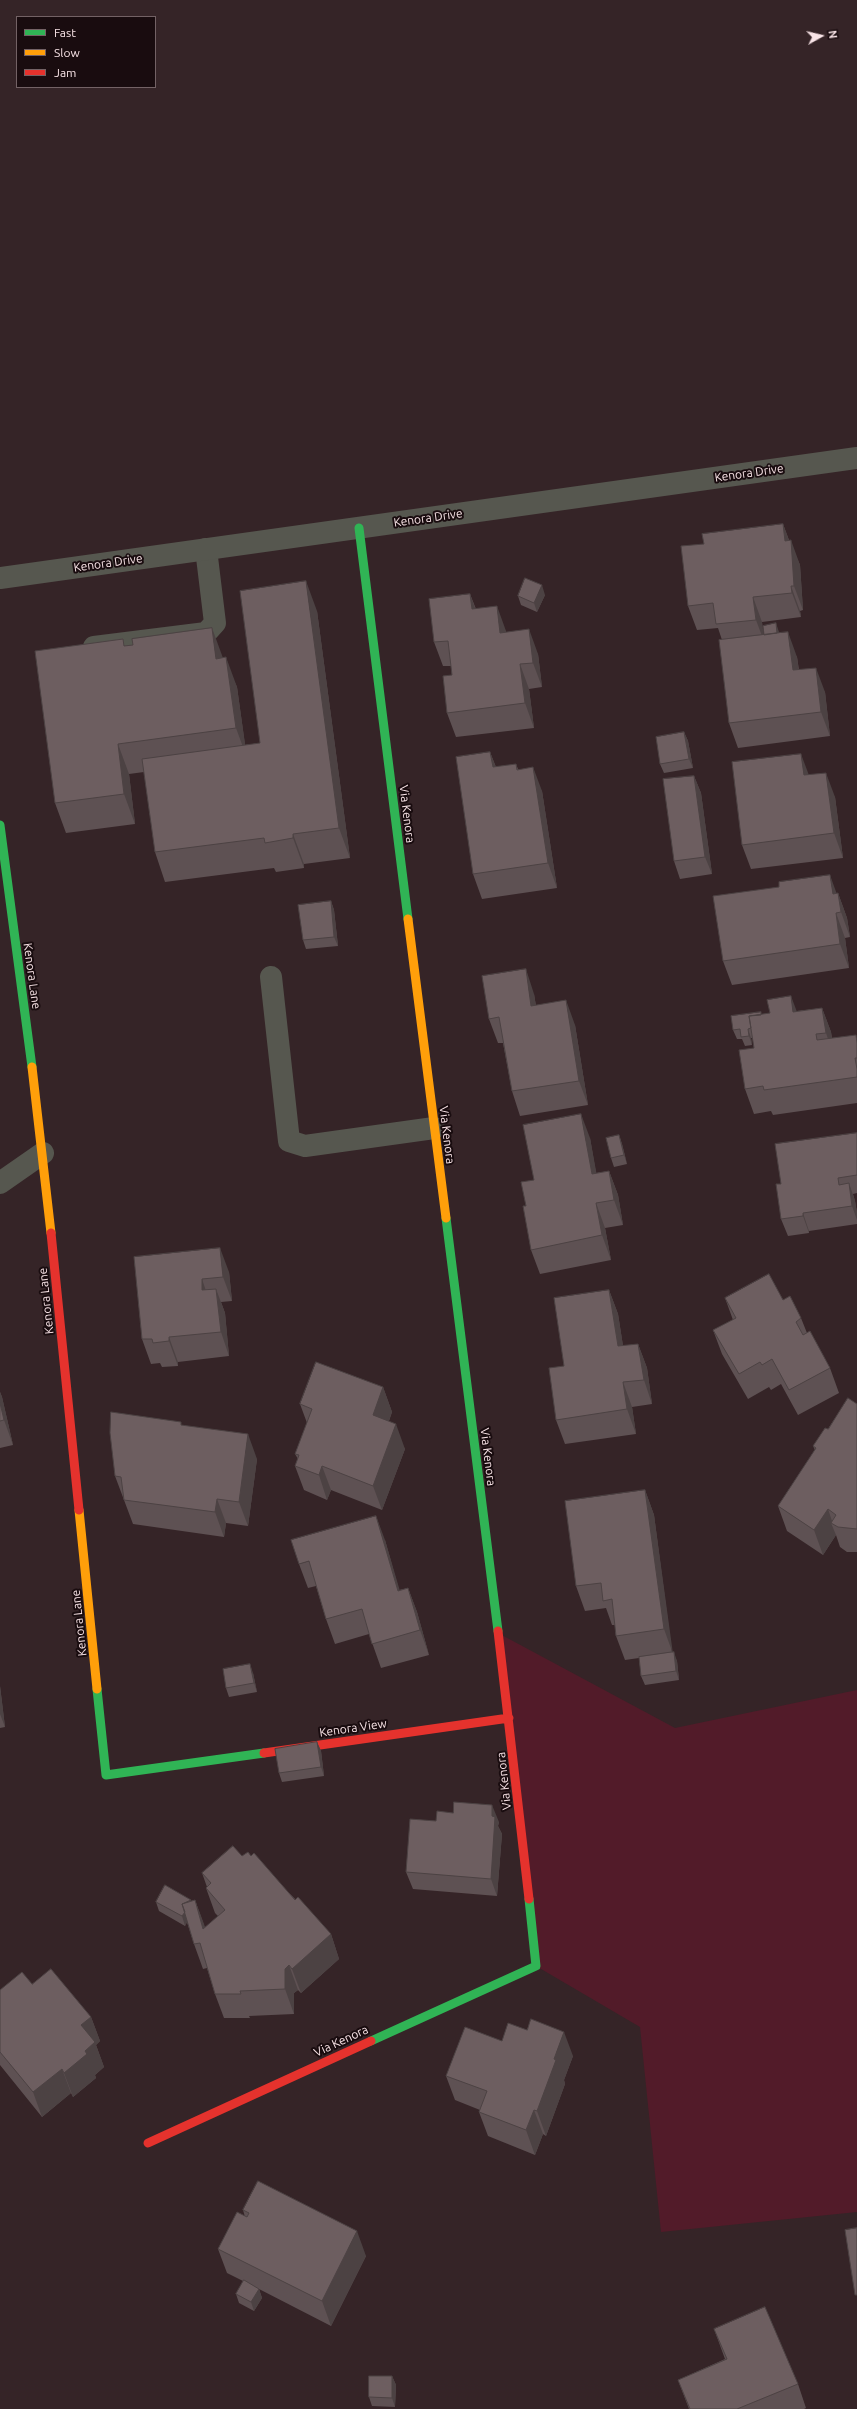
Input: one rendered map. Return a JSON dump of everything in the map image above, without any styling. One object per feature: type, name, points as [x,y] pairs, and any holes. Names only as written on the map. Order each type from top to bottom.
[{"type":"street","name":"Kenora Drive","points":[[0,578],[857,458]]},
{"type":"street","name":"Via Kenora","points":[[148,2143],[536,1966],[509,1718],[359,528]]},
{"type":"street","points":[[90,648],[206,634],[215,623],[206,549]]},
{"type":"street","name":"Kenora Lane","points":[[0,829],[43,1153],[106,1775]]},
{"type":"street","points":[[271,976],[289,1141],[305,1146],[434,1128]]},
{"type":"street","points":[[0,1183],[43,1153]]},
{"type":"street","name":"Kenora View","points":[[106,1775],[509,1718]]},
{"type":"shaded area","points":[[498,1633],[675,1728],[857,1690],[857,2212],[661,2232],[640,2027],[536,1966]]},
{"type":"building","points":[[783,524],[785,541],[791,540],[794,586],[791,586],[792,593],[753,597],[756,620],[716,624],[713,603],[688,606],[681,546],[704,544],[702,534]]},
{"type":"building","points":[[525,578],[542,585],[534,603],[518,596]]},
{"type":"building","points":[[306,581],[339,828],[293,834],[293,838],[265,843],[264,838],[155,852],[142,759],[260,743],[240,591]]},
{"type":"building","points":[[470,594],[472,609],[497,606],[500,633],[529,629],[533,663],[520,664],[525,703],[447,713],[443,676],[452,675],[448,641],[434,642],[429,599]]},
{"type":"building","points":[[776,623],[777,633],[764,635],[763,626]]},
{"type":"building","points":[[212,628],[216,659],[226,657],[236,728],[118,744],[124,794],[55,803],[35,651],[123,639],[124,646],[133,645],[132,639]]},
{"type":"building","points":[[788,632],[793,670],[816,668],[821,712],[729,723],[719,640]]},
{"type":"building","points":[[684,732],[689,759],[660,764],[656,737]]},
{"type":"building","points":[[490,752],[493,767],[516,764],[517,770],[533,767],[548,863],[473,874],[456,757]]},
{"type":"building","points":[[801,754],[804,775],[826,773],[834,833],[742,845],[732,762]]},
{"type":"building","points":[[694,776],[705,857],[674,861],[663,779]]},
{"type":"building","points":[[830,875],[833,894],[838,893],[841,912],[836,913],[840,944],[723,961],[713,896],[779,887],[779,882]]},
{"type":"building","points":[[331,901],[334,937],[303,940],[298,905]]},
{"type":"building","points":[[526,969],[531,1006],[566,1000],[579,1081],[512,1091],[499,1017],[489,1019],[482,976]]},
{"type":"building","points":[[791,996],[793,1012],[822,1008],[826,1033],[816,1034],[817,1040],[856,1035],[857,1058],[855,1058],[857,1077],[764,1090],[763,1086],[745,1089],[739,1050],[754,1048],[749,1016],[770,1013],[767,1000]]},
{"type":"building","points":[[761,1012],[761,1015],[749,1016],[751,1028],[748,1029],[749,1036],[741,1037],[740,1029],[733,1030],[731,1016]]},
{"type":"building","points":[[581,1114],[592,1174],[609,1171],[614,1200],[596,1203],[602,1235],[531,1250],[523,1206],[526,1206],[521,1182],[534,1180],[523,1125]]},
{"type":"building","points":[[857,1133],[857,1175],[838,1178],[839,1185],[849,1183],[852,1206],[803,1213],[803,1216],[781,1219],[776,1184],[781,1184],[775,1144]]},
{"type":"building","points":[[619,1135],[624,1155],[611,1158],[606,1138]]},
{"type":"building","points":[[220,1248],[223,1277],[202,1279],[202,1290],[216,1289],[221,1332],[169,1337],[169,1341],[153,1343],[152,1339],[142,1339],[134,1257]]},
{"type":"building","points":[[769,1274],[783,1300],[790,1296],[801,1318],[796,1322],[803,1335],[810,1331],[830,1368],[789,1390],[772,1359],[762,1365],[760,1362],[739,1374],[713,1330],[736,1318],[725,1298]]},
{"type":"building","points":[[609,1290],[618,1346],[638,1344],[644,1380],[623,1382],[627,1409],[556,1420],[549,1368],[564,1366],[554,1298]]},
{"type":"building","points":[[316,1362],[383,1387],[373,1415],[396,1424],[373,1486],[322,1466],[319,1475],[295,1466],[299,1455],[295,1454],[312,1409],[300,1404]]},
{"type":"building","points":[[848,1398],[857,1404],[857,1529],[838,1527],[831,1523],[836,1515],[828,1509],[814,1530],[778,1506],[816,1448],[813,1446],[825,1428],[828,1429]]},
{"type":"building","points":[[0,1403],[4,1420],[0,1421]]},
{"type":"building","points":[[111,1412],[181,1422],[181,1425],[248,1434],[239,1502],[217,1499],[215,1512],[124,1500],[121,1477],[115,1476],[110,1433]]},
{"type":"building","points":[[645,1490],[664,1629],[616,1636],[612,1599],[603,1601],[601,1583],[576,1586],[565,1501]]},
{"type":"building","points":[[376,1516],[398,1591],[408,1588],[420,1630],[372,1644],[362,1609],[326,1619],[309,1561],[299,1564],[291,1540]]},
{"type":"building","points":[[674,1652],[676,1671],[641,1676],[639,1657]]},
{"type":"building","points":[[250,1664],[254,1683],[226,1688],[223,1669]]},
{"type":"building","points":[[317,1742],[321,1767],[279,1773],[275,1749]]},
{"type":"building","points":[[454,1802],[492,1805],[492,1816],[495,1817],[491,1879],[406,1872],[410,1819],[436,1821],[437,1811],[453,1813]]},
{"type":"building","points":[[233,1846],[242,1856],[248,1852],[251,1856],[254,1853],[295,1900],[298,1897],[331,1934],[292,1969],[289,1965],[285,1969],[285,1989],[240,1991],[241,1994],[215,1994],[200,1943],[194,1944],[182,1904],[195,1900],[203,1929],[225,1910],[206,1888],[211,1883],[202,1873]]},
{"type":"building","points":[[165,1885],[191,1900],[182,1904],[185,1912],[182,1916],[156,1902]]},
{"type":"building","points":[[51,1969],[91,2017],[81,2025],[95,2042],[85,2051],[87,2054],[64,2073],[62,2069],[33,2092],[0,2052],[0,1990],[22,1972],[32,1984]]},
{"type":"building","points":[[531,2019],[564,2032],[554,2059],[556,2060],[537,2111],[534,2110],[526,2130],[479,2112],[487,2091],[446,2076],[465,2027],[502,2041],[508,2023],[527,2030]]},
{"type":"building","points":[[258,2181],[357,2231],[322,2301],[218,2249],[237,2212],[247,2217],[249,2213],[243,2210]]},
{"type":"building","points":[[857,2228],[857,2295],[855,2295],[845,2230]]},
{"type":"building","points":[[244,2280],[259,2289],[251,2302],[236,2294]]},
{"type":"building","points":[[765,2307],[798,2384],[737,2409],[690,2409],[678,2380],[727,2359],[714,2329]]},
{"type":"building","points":[[369,2376],[392,2376],[392,2398],[369,2397]]},
{"type":"traffic: fast","points":[[359,528],[408,919]]},
{"type":"traffic: fast","points":[[0,825],[32,1067]]},
{"type":"traffic: fast","points":[[446,1218],[498,1631]]},
{"type":"traffic: fast","points":[[97,1689],[106,1775],[264,1753]]},
{"type":"traffic: fast","points":[[371,2041],[536,1966],[529,1899]]},
{"type":"traffic: slow","points":[[408,919],[446,1218]]},
{"type":"traffic: slow","points":[[32,1067],[51,1233]]},
{"type":"traffic: slow","points":[[79,1510],[97,1689]]},
{"type":"traffic: jam","points":[[51,1233],[79,1510]]},
{"type":"traffic: jam","points":[[498,1631],[529,1899]]},
{"type":"traffic: jam","points":[[264,1753],[509,1718]]},
{"type":"traffic: jam","points":[[148,2143],[371,2041]]}]
